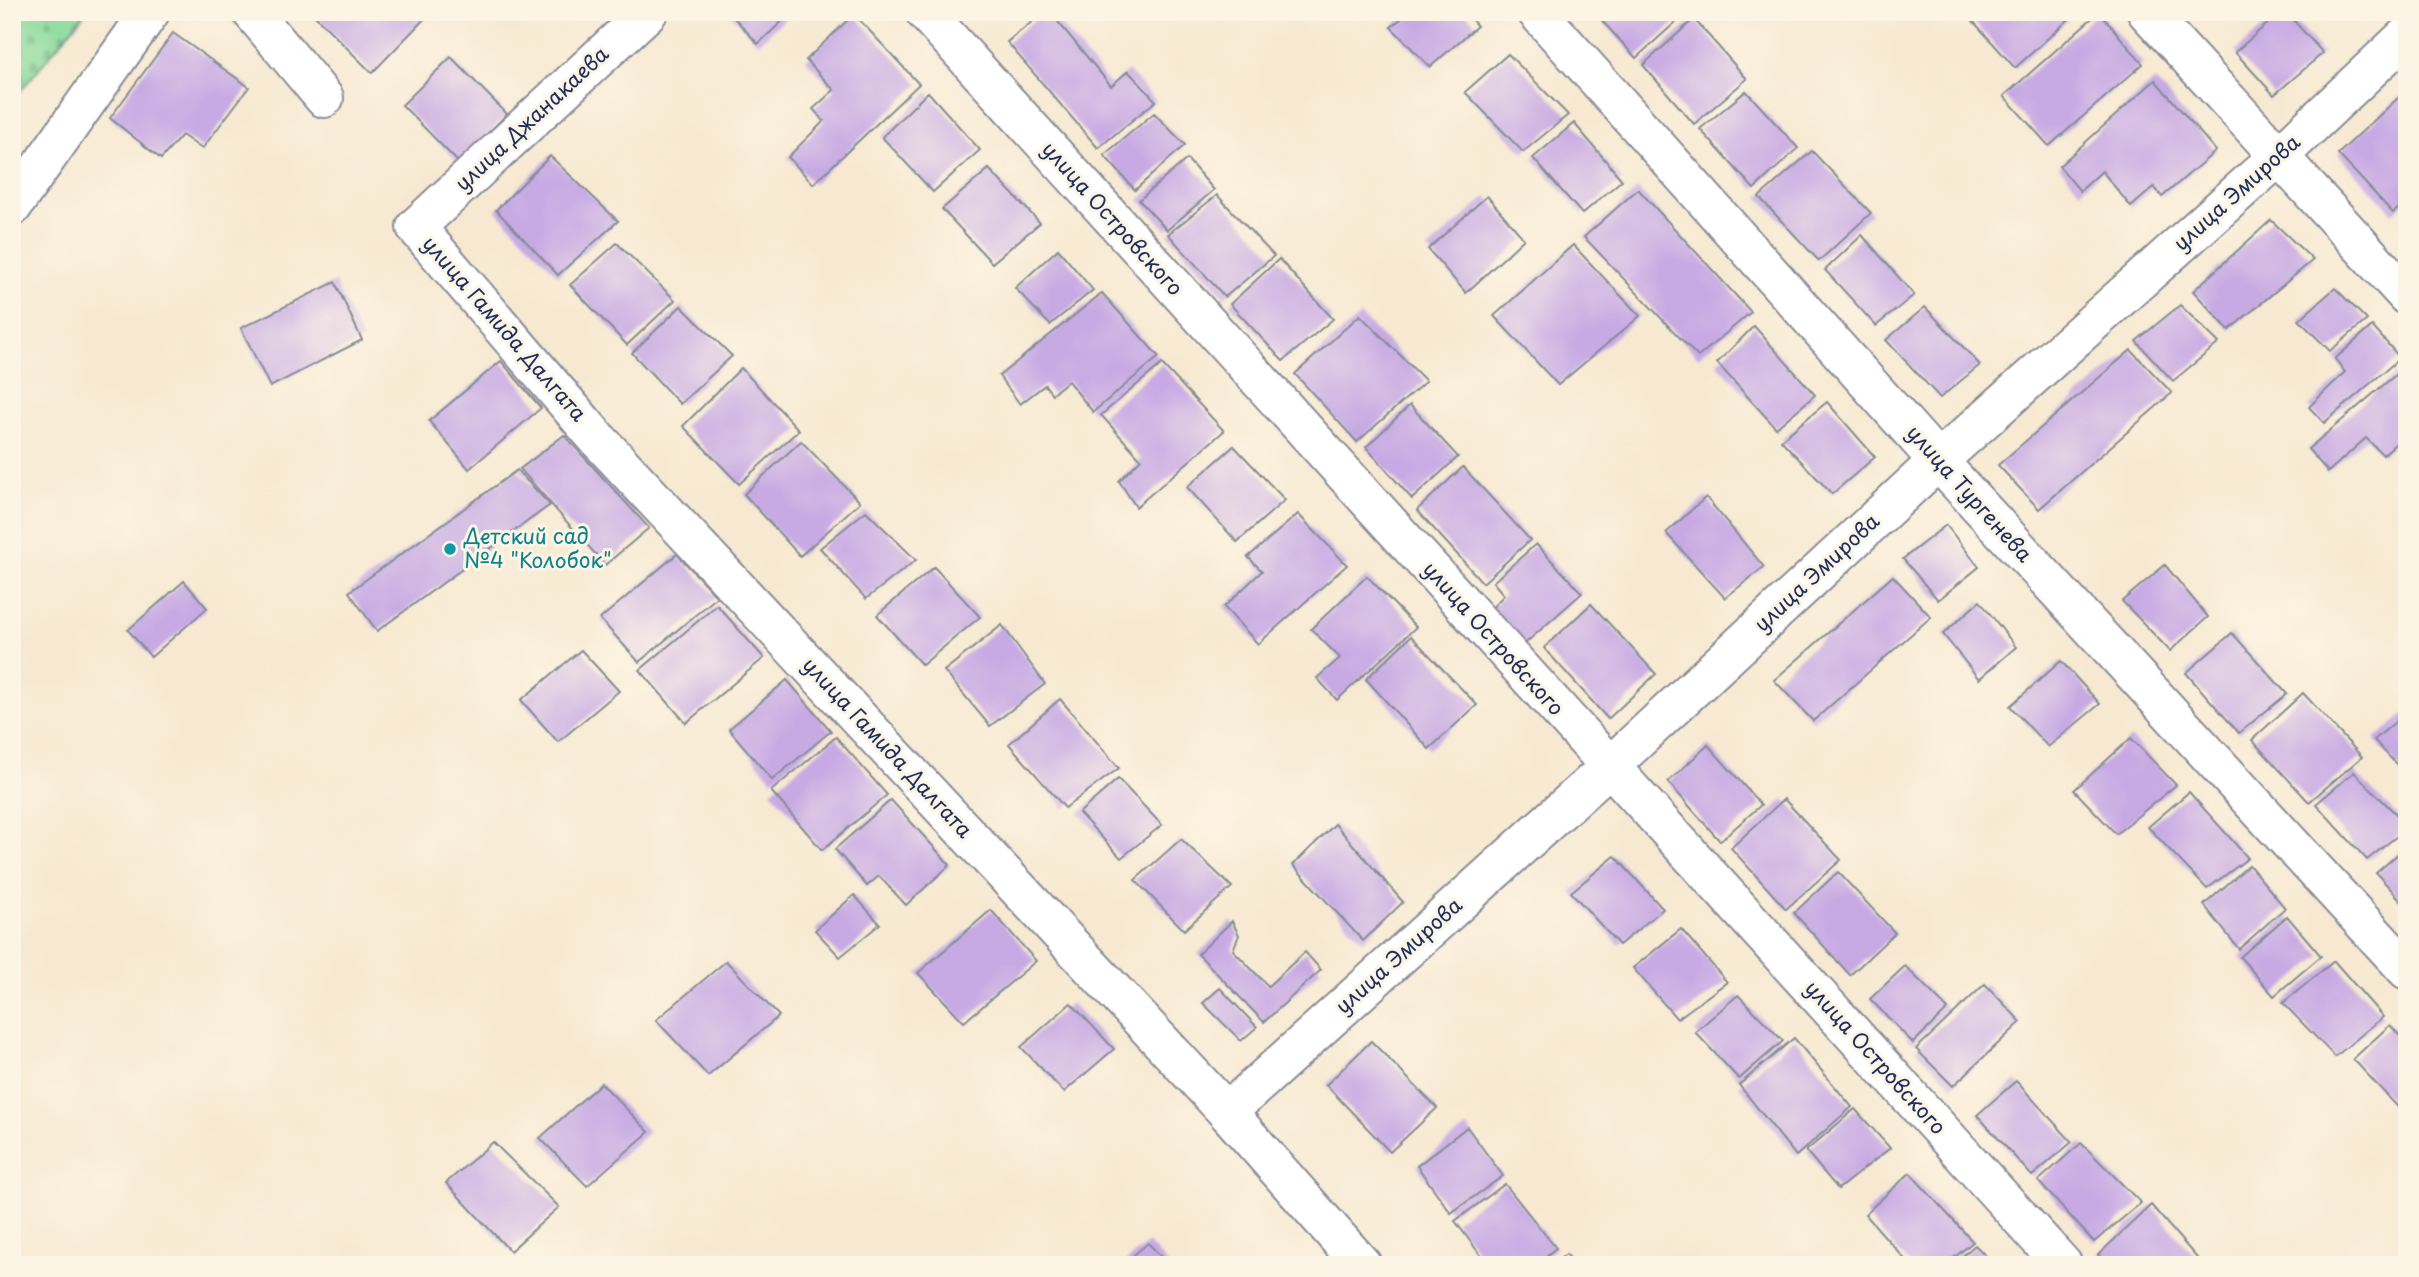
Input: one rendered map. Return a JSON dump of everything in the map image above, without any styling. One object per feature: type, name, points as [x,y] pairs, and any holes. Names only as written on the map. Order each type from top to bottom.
[{"type":"street","points":[[12,207],[150,12]]},
{"type":"street","points":[[252,12],[324,97]]},
{"type":"street","name":"улица Джанакаева","points":[[416,227],[648,12]]},
{"type":"street","name":"улица Островского","points":[[925,12],[2063,1265]]},
{"type":"street","name":"улица Тургенева","points":[[1537,12],[1938,461],[2407,970]]},
{"type":"street","points":[[2147,12],[2407,296]]},
{"type":"street","name":"улица Эмирова","points":[[1227,1112],[1609,766],[1938,461],[2279,156],[2407,35]]},
{"type":"street","name":"улица Гамида Далгата","points":[[416,227],[594,435],[1227,1112],[1362,1265]]},
{"type":"green space","points":[[12,12],[86,12],[12,101]]},
{"type":"building","points":[[311,12],[428,12],[429,14],[372,73]]},
{"type":"building","points":[[729,12],[792,12],[758,44]]},
{"type":"building","points":[[1044,12],[1050,12],[1111,86],[1128,71],[1156,101],[1098,148],[1007,42]]},
{"type":"building","points":[[1409,12],[1465,12],[1477,26],[1430,67],[1391,27]]},
{"type":"building","points":[[1594,12],[1687,12],[1636,58]]},
{"type":"building","points":[[1965,12],[2077,12],[2015,68]]},
{"type":"building","points":[[2099,12],[2143,64],[2049,146],[2004,96]]},
{"type":"building","points":[[2281,12],[2286,12],[2323,53],[2274,95],[2235,52]]},
{"type":"building","points":[[854,14],[919,84],[813,184],[788,157],[824,121],[813,109],[834,90],[806,60]]},
{"type":"building","points":[[1694,19],[1747,79],[1694,124],[1643,65]]},
{"type":"building","points":[[173,33],[249,87],[202,149],[182,135],[161,159],[110,118]]},
{"type":"building","points":[[1508,54],[1568,115],[1523,152],[1465,92]]},
{"type":"building","points":[[451,57],[507,114],[459,163],[402,105]]},
{"type":"building","points":[[2155,80],[2216,151],[2162,197],[2154,187],[2131,207],[2102,171],[2080,191],[2059,166]]},
{"type":"building","points":[[1746,91],[1798,148],[1754,189],[1700,129]]},
{"type":"building","points":[[928,92],[980,150],[933,192],[882,137]]},
{"type":"building","points":[[2399,97],[2407,106],[2407,201],[2393,213],[2338,154]]},
{"type":"building","points":[[1154,113],[1185,145],[1135,190],[1104,155]]},
{"type":"building","points":[[1574,123],[1622,180],[1582,214],[1533,158]]},
{"type":"building","points":[[1812,151],[1871,213],[1819,261],[1759,197]]},
{"type":"building","points":[[550,156],[618,221],[558,275],[496,210]]},
{"type":"building","points":[[1187,159],[1214,190],[1167,230],[1139,200]]},
{"type":"building","points":[[989,169],[1040,223],[992,263],[942,209]]},
{"type":"building","points":[[1638,189],[1751,312],[1698,357],[1584,237]]},
{"type":"building","points":[[1217,195],[1274,256],[1225,297],[1168,234]]},
{"type":"building","points":[[1487,196],[1524,239],[1466,293],[1428,249]]},
{"type":"building","points":[[2271,220],[2313,260],[2229,330],[2193,291]]},
{"type":"building","points":[[1862,235],[1914,295],[1876,326],[1825,270]]},
{"type":"building","points":[[617,243],[675,300],[627,345],[570,285]]},
{"type":"building","points":[[1573,245],[1640,316],[1558,385],[1494,316]]},
{"type":"building","points":[[1058,249],[1093,290],[1050,325],[1015,288]]},
{"type":"building","points":[[1279,259],[1333,319],[1283,361],[1230,304]]},
{"type":"building","points":[[335,282],[362,340],[270,387],[241,328]]},
{"type":"building","points":[[2335,288],[2367,320],[2330,351],[2299,320]]},
{"type":"building","points":[[1102,293],[1159,357],[1093,412],[1068,381],[1052,394],[1045,385],[1020,404],[999,376]]},
{"type":"building","points":[[2180,305],[2219,343],[2173,381],[2136,341]]},
{"type":"building","points":[[681,306],[732,356],[680,404],[632,353]]},
{"type":"building","points":[[1925,307],[1980,365],[1940,398],[1886,340]]},
{"type":"building","points":[[1360,315],[1426,381],[1357,442],[1295,374]]},
{"type":"building","points":[[1754,326],[1815,395],[1776,428],[1717,363]]},
{"type":"building","points":[[2372,326],[2400,358],[2324,423],[2309,407],[2345,372],[2335,359]]},
{"type":"building","points":[[2131,350],[2172,393],[2039,509],[1998,465]]},
{"type":"building","points":[[501,361],[541,408],[469,469],[429,421]]},
{"type":"building","points":[[1162,364],[1224,431],[1136,507],[1119,481],[1141,459],[1101,415]]},
{"type":"building","points":[[2406,366],[2407,433],[2383,455],[2366,438],[2328,472],[2308,449]]},
{"type":"building","points":[[741,368],[799,430],[739,484],[683,426]]},
{"type":"building","points":[[1827,402],[1875,457],[1832,494],[1781,440]]},
{"type":"building","points":[[1410,405],[1458,457],[1412,499],[1366,447]]},
{"type":"building","name":"Детский сад №4 \"Колобок\"","points":[[564,435],[649,528],[605,565],[520,469]]},
{"type":"building","points":[[801,441],[860,502],[800,556],[744,494]]},
{"type":"building","points":[[1234,446],[1285,500],[1237,542],[1187,487]]},
{"type":"building","points":[[1463,467],[1530,540],[1483,583],[1417,510]]},
{"type":"building","name":"Детский сад №4 \"Колобок\"","points":[[517,470],[550,505],[377,631],[349,592]]},
{"type":"building","points":[[1706,497],[1764,567],[1725,598],[1666,533]]},
{"type":"building","points":[[866,511],[916,560],[866,599],[820,548]]},
{"type":"building","points":[[1298,514],[1347,565],[1258,644],[1224,607],[1262,571],[1248,557]]},
{"type":"building","points":[[1946,525],[1979,567],[1938,600],[1903,559]]},
{"type":"building","points":[[1536,544],[1582,593],[1521,647],[1488,612],[1504,595],[1493,582]]},
{"type":"building","points":[[677,554],[717,597],[639,662],[600,619]]},
{"type":"building","points":[[2165,565],[2208,617],[2170,651],[2122,601]]},
{"type":"building","points":[[934,567],[980,617],[922,665],[877,615]]},
{"type":"building","points":[[1367,576],[1416,627],[1337,700],[1317,678],[1340,658],[1311,629]]},
{"type":"building","points":[[1893,576],[1931,617],[1813,721],[1774,680]]},
{"type":"building","points":[[184,581],[207,608],[151,657],[128,630]]},
{"type":"building","points":[[1980,601],[2016,647],[1979,679],[1943,634]]},
{"type":"building","points":[[1591,604],[1656,674],[1608,719],[1544,648]]},
{"type":"building","points":[[717,605],[764,658],[686,723],[640,670]]},
{"type":"building","points":[[1002,625],[1045,684],[990,726],[944,671]]},
{"type":"building","points":[[2232,633],[2287,694],[2239,733],[2186,673]]},
{"type":"building","points":[[1411,636],[1477,705],[1429,749],[1366,679]]},
{"type":"building","points":[[581,650],[619,691],[558,742],[521,700]]},
{"type":"building","points":[[2061,661],[2100,704],[2048,747],[2010,706]]},
{"type":"building","points":[[787,680],[831,731],[772,780],[729,729]]},
{"type":"building","points":[[2303,693],[2362,757],[2309,802],[2252,740]]},
{"type":"building","points":[[1060,699],[1119,768],[1065,808],[1009,744]]},
{"type":"building","points":[[2407,712],[2407,776],[2374,740]]},
{"type":"building","points":[[836,737],[887,795],[822,850],[771,791]]},
{"type":"building","points":[[2131,738],[2176,785],[2116,834],[2074,790]]},
{"type":"building","points":[[1708,745],[1761,805],[1720,841],[1668,782]]},
{"type":"building","points":[[2354,772],[2407,825],[2407,828],[2367,860],[2316,804]]},
{"type":"building","points":[[1118,779],[1162,825],[1121,858],[1079,813]]},
{"type":"building","points":[[2189,792],[2248,858],[2207,889],[2148,827]]},
{"type":"building","points":[[1784,799],[1841,860],[1786,909],[1731,848]]},
{"type":"building","points":[[891,800],[950,865],[906,905],[879,876],[867,886],[835,849]]},
{"type":"building","points":[[1335,824],[1403,902],[1363,941],[1293,865]]},
{"type":"building","points":[[1181,839],[1232,887],[1184,930],[1135,880]]},
{"type":"building","points":[[2407,846],[2407,907],[2376,873]]},
{"type":"building","points":[[1615,856],[1663,909],[1619,945],[1571,892]]},
{"type":"building","points":[[2249,865],[2285,908],[2239,949],[2204,905]]},
{"type":"building","points":[[1838,872],[1895,933],[1850,975],[1794,913]]},
{"type":"building","points":[[854,895],[880,924],[840,957],[815,930]]},
{"type":"building","points":[[991,910],[1036,961],[964,1022],[918,973]]},
{"type":"building","points":[[2287,916],[2321,956],[2274,996],[2240,957]]},
{"type":"building","points":[[1232,921],[1239,935],[1233,950],[1268,986],[1305,952],[1321,970],[1264,1022],[1198,954]]},
{"type":"building","points":[[1681,929],[1727,982],[1677,1019],[1633,968]]},
{"type":"building","points":[[726,961],[779,1016],[708,1076],[656,1020]]},
{"type":"building","points":[[2334,961],[2383,1017],[2335,1057],[2283,1003]]},
{"type":"building","points":[[1905,966],[1948,1009],[1913,1043],[1870,999]]},
{"type":"building","points":[[1985,984],[2021,1022],[1953,1086],[1916,1049]]},
{"type":"building","points":[[1220,988],[1257,1027],[1241,1041],[1203,1003]]},
{"type":"building","points":[[1738,995],[1783,1041],[1739,1079],[1695,1032]]},
{"type":"building","points":[[1071,1003],[1114,1049],[1064,1092],[1021,1047]]},
{"type":"building","points":[[2390,1025],[2407,1044],[2407,1117],[2353,1059]]},
{"type":"building","points":[[1794,1038],[1852,1107],[1796,1156],[1739,1085]]},
{"type":"building","points":[[1371,1041],[1437,1108],[1390,1152],[1326,1085]]},
{"type":"building","points":[[2016,1081],[2072,1142],[2032,1176],[1977,1115]]},
{"type":"building","points":[[601,1083],[649,1132],[587,1186],[540,1138]]},
{"type":"building","points":[[1855,1109],[1890,1148],[1838,1189],[1806,1151]]},
{"type":"building","points":[[1467,1127],[1503,1176],[1451,1213],[1417,1166]]},
{"type":"building","points":[[493,1142],[559,1207],[510,1251],[446,1183]]},
{"type":"building","points":[[2081,1143],[2141,1203],[2094,1242],[2038,1181]]},
{"type":"building","points":[[1910,1173],[1973,1242],[1945,1265],[1910,1265],[1865,1214]]},
{"type":"building","points":[[1505,1184],[1556,1248],[1535,1265],[1488,1265],[1455,1221]]},
{"type":"building","points":[[2151,1205],[2203,1265],[2108,1265],[2098,1255]]},
{"type":"building","points":[[1148,1243],[1169,1265],[1122,1265]]},
{"type":"building","points":[[1975,1245],[1995,1265],[1952,1265]]},
{"type":"building","points":[[1566,1254],[1576,1265],[1552,1265]]},
{"type":"place","name":"Детский сад №4 \"Колобок\"","points":[[450,549]]}]
